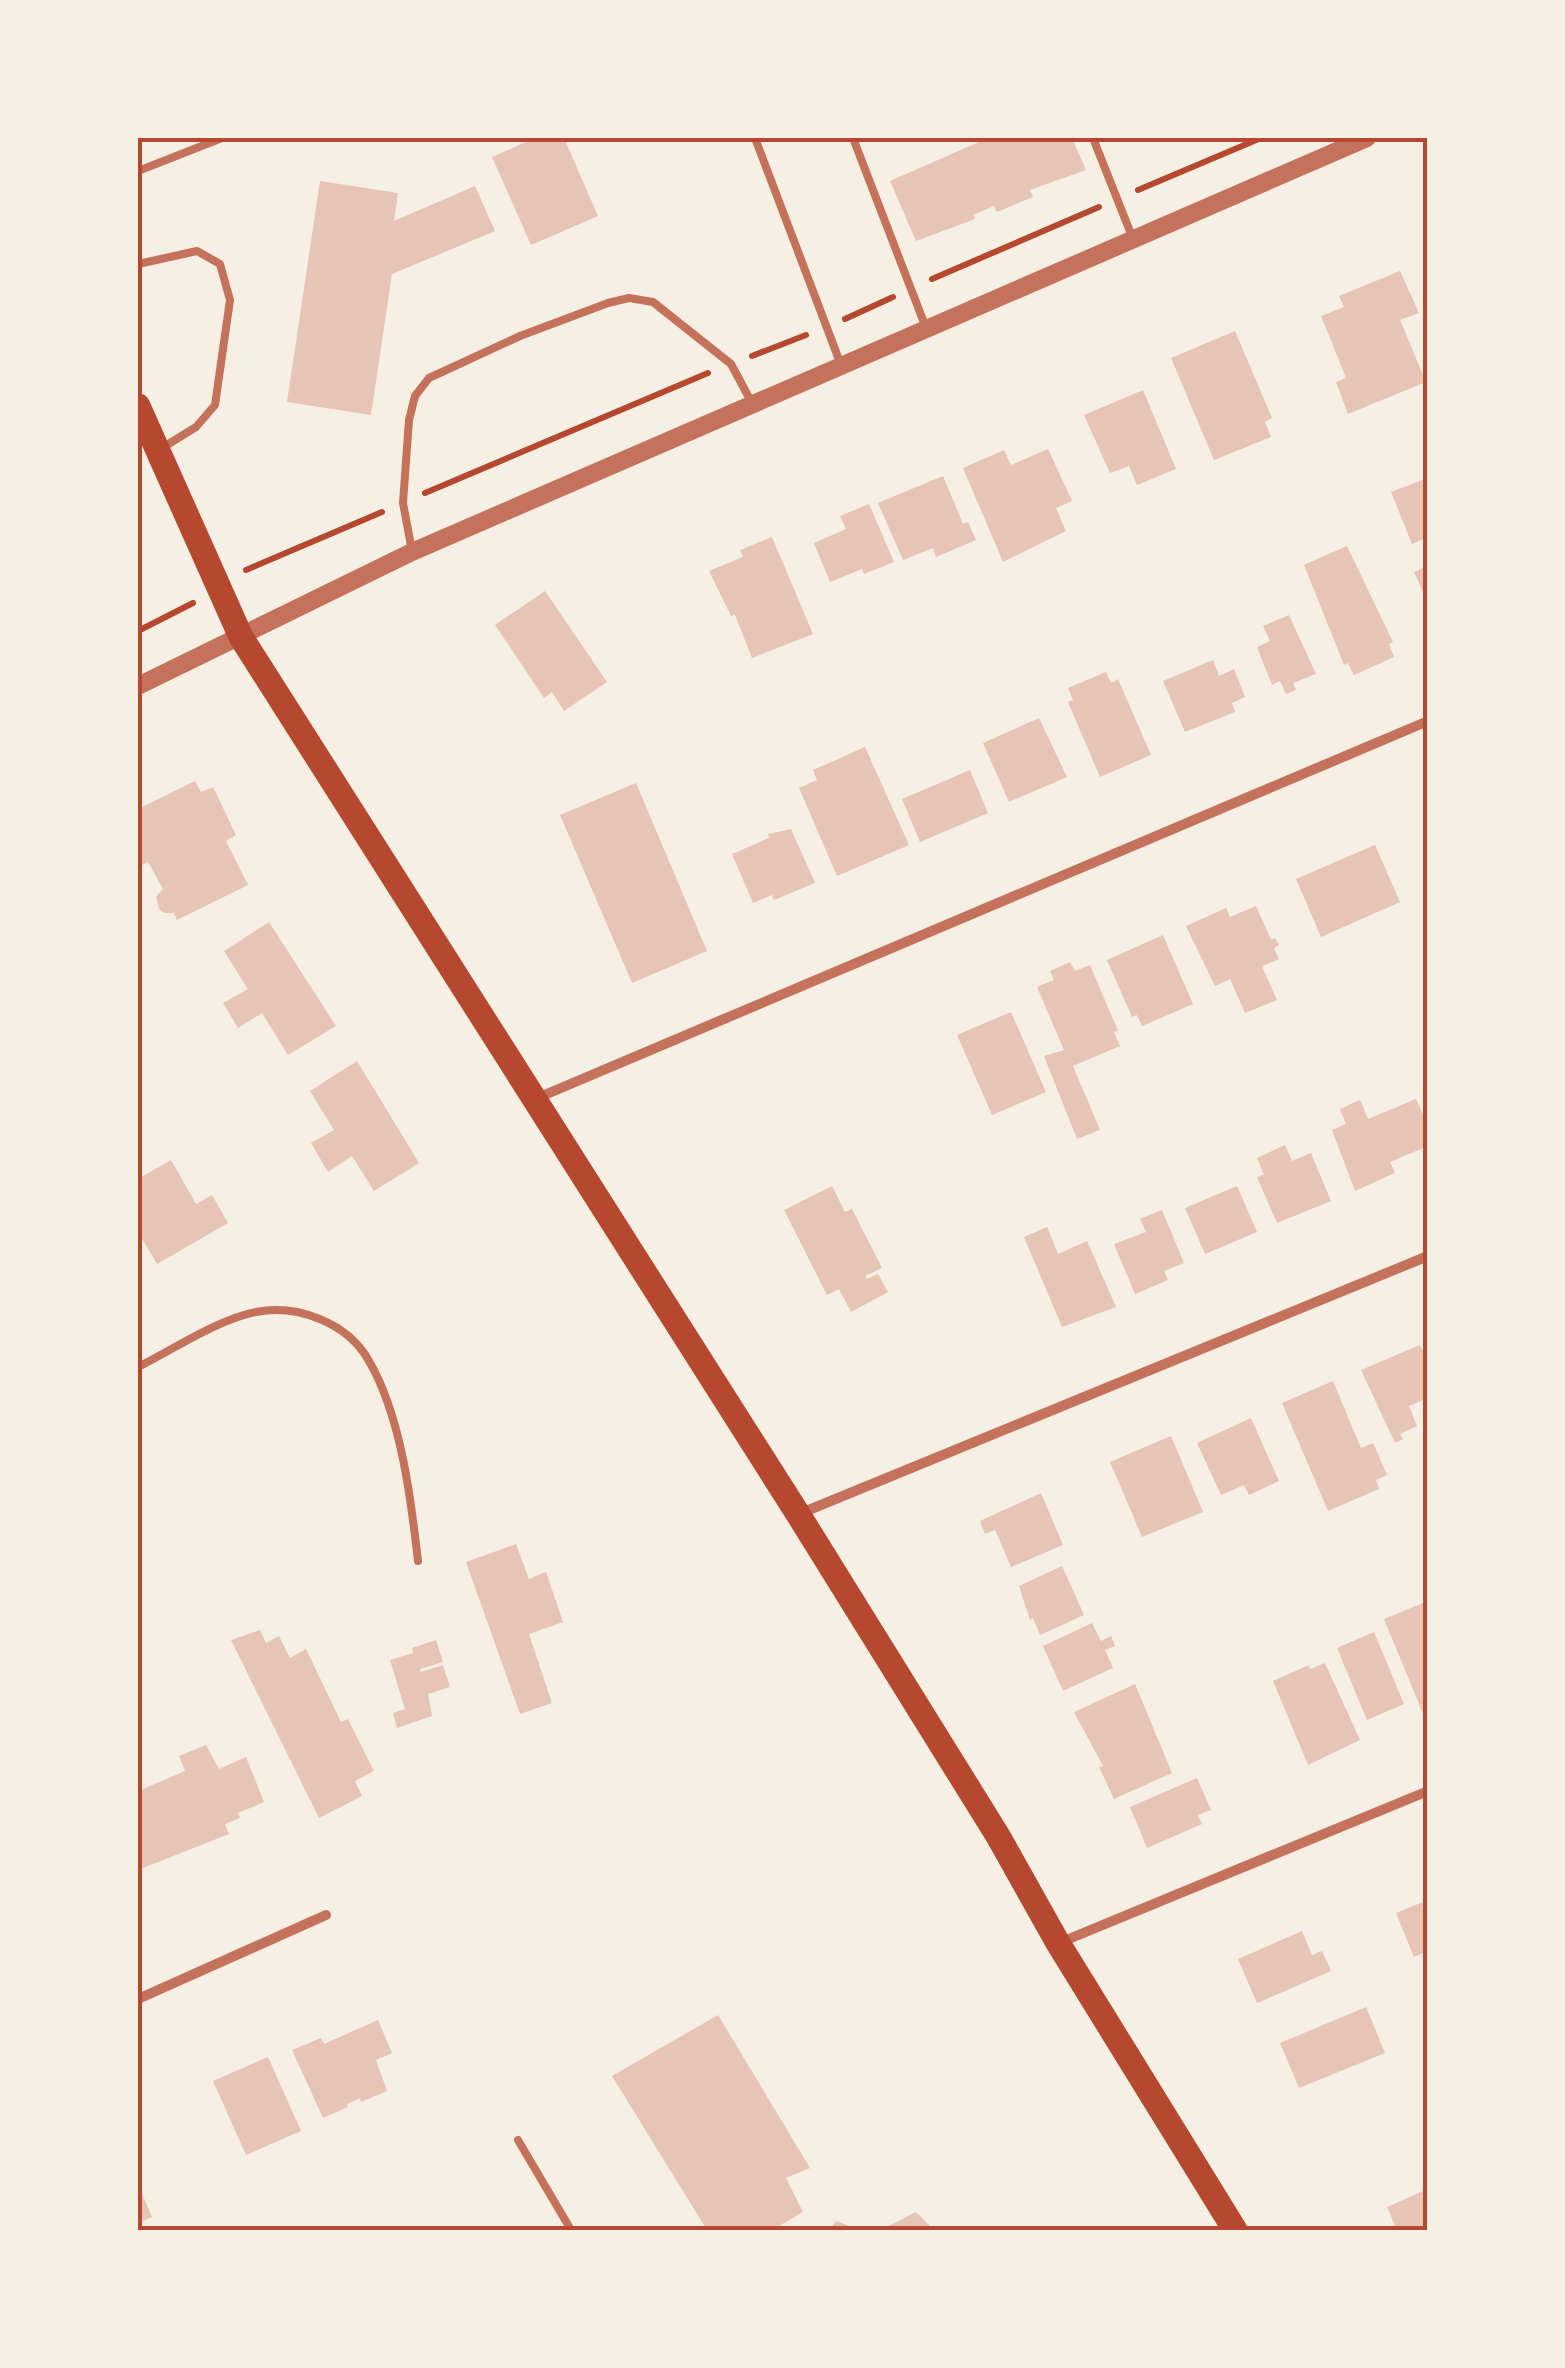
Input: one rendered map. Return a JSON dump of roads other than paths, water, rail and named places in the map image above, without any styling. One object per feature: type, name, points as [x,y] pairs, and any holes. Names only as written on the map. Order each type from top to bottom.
[{"type":"main road","points":[[138,406],[241,636],[798,1514],[1235,2230]]},
{"type":"street","points":[[138,686],[412,552],[1367,138]]},
{"type":"street","points":[[534,1099],[1428,721]]},
{"type":"street","points":[[798,1514],[1428,1256]]},
{"type":"street","points":[[1058,1943],[1428,1791]]},
{"type":"street","points":[[138,1998],[326,1916]]},
{"type":"lane","points":[[138,172],[222,138]]},
{"type":"lane","points":[[755,138],[841,365]]},
{"type":"lane","points":[[853,138],[926,328]]},
{"type":"lane","points":[[1093,138],[1133,239]]},
{"type":"lane","points":[[138,264],[197,251],[220,264],[230,300],[215,405],[196,427],[159,451]]},
{"type":"lane","points":[[412,552],[404,503],[409,420],[415,396],[428,378],[520,336],[608,303],[629,298],[653,302],[731,364],[753,405]]},
{"type":"lane","points":[[138,1366],[256,1312],[288,1310],[320,1318],[347,1335],[369,1360],[390,1415],[410,1487],[418,1561]]},
{"type":"lane","points":[[518,2140],[571,2230]]}]
